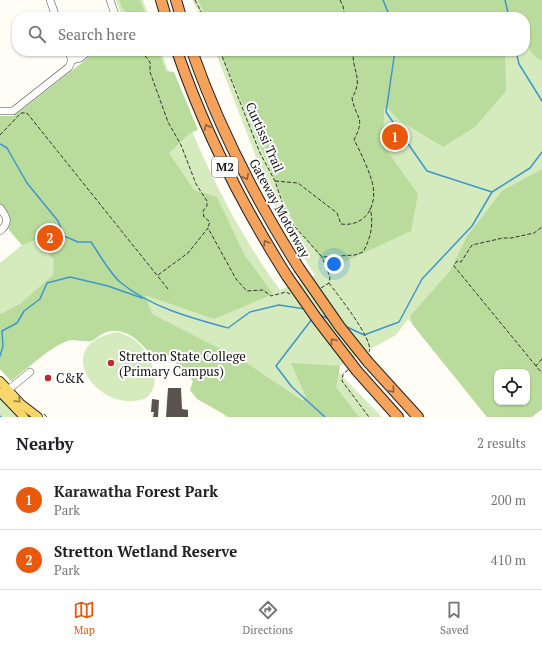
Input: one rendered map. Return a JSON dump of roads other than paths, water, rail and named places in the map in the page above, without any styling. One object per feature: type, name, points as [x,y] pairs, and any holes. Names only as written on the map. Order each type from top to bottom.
[{"type":"highway","points":[[161,0],[165,12]]},
{"type":"highway","points":[[176,0],[180,12]]},
{"type":"highway","name":"Gateway Motorway","points":[[179,56],[208,132],[226,169],[245,205],[287,276],[325,330],[357,371],[398,417]]},
{"type":"highway","name":"Gateway Motorway","points":[[194,56],[206,90],[237,158],[271,222],[299,268],[340,327],[368,362],[418,417]]},
{"type":"main road","points":[[0,381],[4,391],[24,417]]},
{"type":"main road","points":[[4,391],[38,417]]},
{"type":"street","points":[[50,0],[54,12]]},
{"type":"street","points":[[110,0],[114,12]]},
{"type":"street","points":[[0,111],[13,111],[18,108],[69,67],[72,60],[70,56]]},
{"type":"street","points":[[72,60],[83,56]]},
{"type":"street","points":[[0,208],[6,216],[7,221],[6,227],[0,231]]},
{"type":"street","points":[[4,391],[30,372]]},
{"type":"waterway","points":[[383,0],[388,12]]},
{"type":"waterway","points":[[505,0],[508,12]]},
{"type":"waterway","points":[[394,56],[386,112],[427,171],[492,192]]},
{"type":"waterway","points":[[517,56],[519,64],[542,101]]},
{"type":"waterway","points":[[0,144],[7,148],[27,183],[58,221],[64,236],[78,242],[91,242],[116,278],[132,291],[144,298],[171,311],[228,328],[250,312],[279,305],[305,309]]},
{"type":"waterway","points":[[345,326],[364,335],[399,322],[422,279],[472,226],[492,192],[530,168],[542,152]]},
{"type":"waterway","points":[[0,356],[3,346],[2,331],[17,323],[24,311],[40,299],[47,283],[70,277],[108,286],[142,298]]},
{"type":"waterway","points":[[320,315],[329,319]]},
{"type":"waterway","points":[[312,319],[276,366],[292,387],[325,417]]},
{"type":"place","name":"Karawatha Forest Park","points":[[395,137]]},
{"type":"place","name":"Stretton Wetland Reserve","points":[[50,238]]},
{"type":"place","name":"Stretton State College (Primary Campus)","points":[[111,363]]},
{"type":"place","name":"C&K","points":[[48,378]]}]
